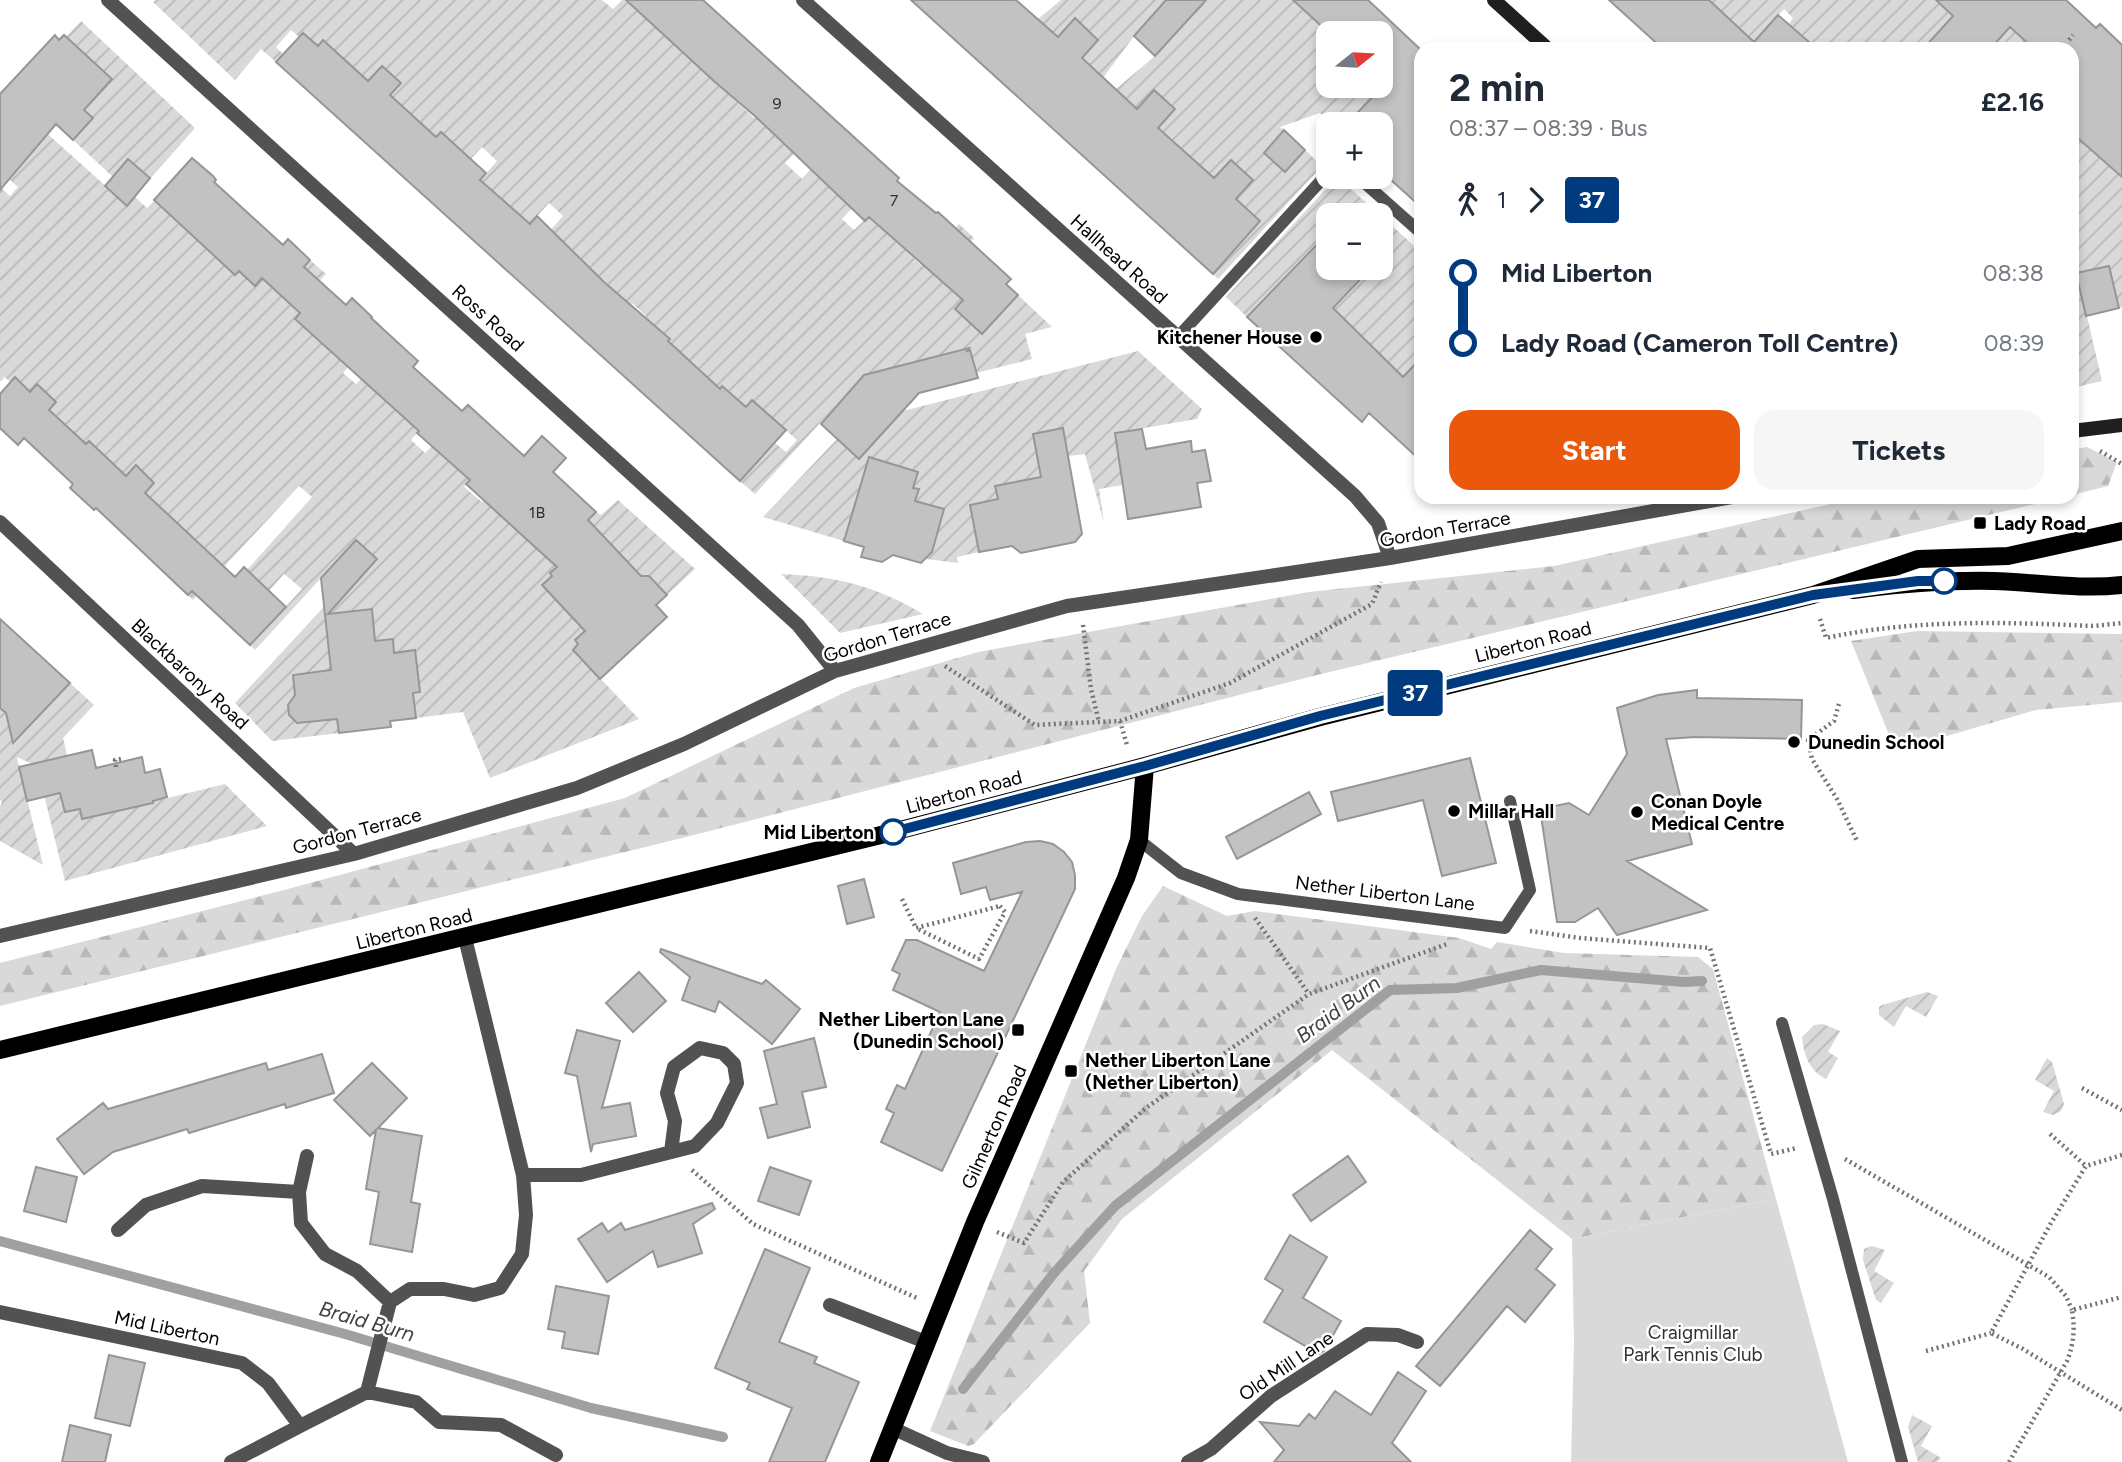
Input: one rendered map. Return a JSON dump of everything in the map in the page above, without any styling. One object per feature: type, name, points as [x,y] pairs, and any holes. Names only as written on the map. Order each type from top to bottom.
[{"type":"main road","name":"Liberton Road","points":[[0,1050],[860,840],[1145,766],[1320,716],[1813,595],[1918,559],[2008,556],[2122,531]]},
{"type":"main road","name":"Liberton Road","points":[[1813,595],[1918,581],[1995,581],[2064,587],[2122,585]]},
{"type":"main road","name":"Gilmerton Road","points":[[879,1462],[975,1222],[1121,890],[1139,840],[1145,766]]},
{"type":"street","name":"Ross Road","points":[[108,0],[798,625],[835,671]]},
{"type":"street","name":"Hallhead Road","points":[[803,0],[1368,509],[1378,523],[1390,558]]},
{"type":"street","points":[[1494,0],[1540,42]]},
{"type":"street","points":[[2079,430],[2122,425]]},
{"type":"street","name":"Gordon Terrace","points":[[0,936],[354,854],[577,788],[696,738],[835,671],[1081,603],[1390,558],[1693,504]]},
{"type":"street","name":"Blackbarony Road","points":[[0,522],[354,854]]},
{"type":"street","points":[[367,1392],[390,1302],[410,1289],[444,1289],[474,1295],[500,1288],[523,1254],[526,1215],[523,1175],[466,938]]},
{"type":"street","points":[[523,1175],[581,1175],[695,1146],[717,1124],[737,1083],[734,1064],[723,1054],[700,1048],[674,1067],[667,1093],[675,1121],[671,1152]]},
{"type":"street","points":[[307,1156],[299,1192],[301,1223],[324,1254],[357,1271],[390,1302]]},
{"type":"street","points":[[118,1230],[146,1205],[202,1186],[299,1192]]},
{"type":"street","points":[[830,1305],[926,1342]]},
{"type":"street","name":"Mid Liberton","points":[[0,1312],[242,1363],[268,1383],[300,1426]]},
{"type":"street","name":"Old Mill Lane","points":[[1188,1462],[1211,1449],[1271,1396],[1367,1334],[1398,1335],[1418,1342]]},
{"type":"street","points":[[231,1462],[367,1392],[416,1402],[439,1422],[501,1425],[556,1455]]},
{"type":"street","points":[[892,1428],[947,1453],[983,1462]]},
{"type":"lane","points":[[1177,338],[1316,186]]},
{"type":"lane","points":[[1372,189],[1414,227]]},
{"type":"lane","points":[[1505,928],[1531,890],[1510,801]]},
{"type":"lane","name":"Nether Liberton Lane","points":[[1139,840],[1181,873],[1238,894],[1505,928]]},
{"type":"lane","points":[[1782,1023],[1819,1150],[1902,1462]]},
{"type":"path","points":[[917,647],[1035,725],[1120,721],[1230,683],[1372,604],[1390,558]]},
{"type":"path","points":[[1813,595],[1826,638],[1868,629],[1922,624],[2094,626],[2122,623]]},
{"type":"path","points":[[1081,603],[1091,689],[1098,722]]},
{"type":"path","points":[[1839,704],[1834,721],[1808,740],[1812,759],[1837,799],[1857,841]]},
{"type":"path","points":[[116,767],[115,760],[121,759]]},
{"type":"path","points":[[1238,894],[1309,994]]},
{"type":"path","points":[[902,899],[916,928],[979,959],[1005,912],[1000,906],[916,928]]},
{"type":"path","points":[[1505,928],[1580,938],[1710,948],[1771,1154],[1802,1146],[1836,1153],[2049,1277],[2066,1296],[2072,1310],[2072,1348],[2009,1462]]},
{"type":"path","points":[[975,1222],[1024,1243],[1063,1182],[1135,1117],[1309,994],[1445,945]]},
{"type":"path","points":[[2082,1088],[2122,1110]]},
{"type":"path","points":[[2050,1134],[2086,1166]]},
{"type":"path","points":[[671,1152],[753,1224],[939,1308]]},
{"type":"path","points":[[1991,1333],[2086,1166],[2122,1155]]},
{"type":"path","points":[[2072,1310],[2122,1297]]},
{"type":"path","points":[[1926,1351],[1991,1333],[2023,1349],[2122,1410]]},
{"type":"green space","points":[[602,0],[613,9],[622,0],[626,0],[644,17],[748,45],[715,82],[754,118],[791,114],[773,134],[794,154],[785,163],[802,179],[848,130],[857,139],[851,146],[859,153],[828,186],[852,208],[842,219],[854,230],[877,208],[916,202],[887,233],[921,265],[959,224],[974,238],[960,253],[943,281],[963,300],[1018,295],[1052,327],[1025,334],[1032,359],[976,373],[969,348],[864,375],[755,494],[740,481],[775,443],[786,452],[797,440],[752,400],[704,449],[696,441],[735,398],[723,386],[715,394],[663,346],[670,339],[658,328],[618,370],[606,359],[646,316],[632,303],[625,310],[605,282],[591,271],[575,265],[581,258],[566,244],[526,287],[512,274],[563,216],[549,203],[530,224],[480,180],[497,161],[482,147],[433,201],[436,137],[390,95],[382,66],[338,119],[320,103],[340,82],[323,40],[318,46],[303,33],[299,37],[291,30],[276,47],[283,54],[276,62],[261,49],[235,80],[153,2]]},
{"type":"green space","points":[[1061,0],[1199,0],[1204,4],[1208,0],[1293,0],[1316,21],[1316,98],[1382,98],[1390,112],[1316,112],[1316,114],[1280,127],[1284,130],[1264,153],[1305,150],[1316,160],[1316,173],[1218,279],[1213,274],[1260,221],[1236,199],[1253,180],[1231,160],[1214,179],[1193,161],[1146,213],[1130,200],[1179,147],[1158,128],[1154,90],[1137,109],[1116,89],[1155,56],[1176,33],[1154,13],[1103,78],[1081,58],[1098,39],[1076,19],[1058,37],[1038,19]]},
{"type":"green space","points":[[1709,0],[1942,0],[1940,4],[1953,16],[1929,42],[1802,42],[1805,38],[1789,24],[1793,18],[1784,9],[1754,42],[1736,25],[1704,42],[1694,42]]},
{"type":"green space","points":[[81,21],[195,128],[150,179],[128,159],[113,177],[73,140],[93,118],[84,110],[66,37]]},
{"type":"green space","points":[[2010,27],[2026,42],[1996,42]]},
{"type":"green space","points":[[23,112],[127,205],[135,197],[147,208],[154,201],[235,274],[239,271],[255,286],[262,278],[280,294],[310,260],[326,274],[319,281],[325,286],[295,319],[313,335],[342,350],[372,317],[383,327],[343,373],[356,384],[361,379],[419,431],[411,440],[425,453],[432,446],[470,480],[464,487],[482,502],[517,465],[523,471],[491,507],[548,559],[596,512],[601,515],[618,500],[695,569],[667,595],[649,576],[641,576],[620,553],[567,557],[550,573],[552,576],[543,585],[587,629],[575,640],[578,644],[573,650],[639,719],[490,778],[463,712],[416,718],[413,693],[420,692],[415,650],[394,653],[392,639],[375,641],[371,609],[325,614],[333,684],[309,692],[306,673],[293,675],[295,695],[288,705],[289,715],[297,723],[312,721],[336,710],[339,733],[272,741],[235,703],[342,587],[356,540],[255,650],[250,645],[302,589],[284,574],[269,591],[247,570],[312,497],[299,486],[193,600],[188,595],[215,567],[162,509],[131,541],[120,532],[128,524],[122,518],[154,482],[136,466],[126,476],[89,441],[66,465],[62,422],[49,410],[56,402],[37,384],[30,392],[15,377],[10,382],[5,377],[0,382],[0,187],[10,196],[18,187],[1,172],[23,164],[46,136]]},
{"type":"green space","points":[[2099,113],[2107,164],[2122,177],[2122,307],[2119,308],[2109,266],[2079,273],[2079,135]]},
{"type":"green space","points":[[1393,117],[1414,154],[1414,160],[1393,140]]},
{"type":"green space","points":[[1350,189],[1367,203],[1316,203],[1316,245],[1247,317],[1226,297],[1324,191]]},
{"type":"green space","points":[[1393,227],[1414,246],[1414,365],[1403,377],[1333,308],[1359,280],[1393,280]]},
{"type":"green space","points":[[2079,282],[2102,381],[2079,386]]},
{"type":"green space","points":[[1138,351],[1202,409],[1197,419],[1115,433],[1123,485],[1099,489],[1104,523],[1085,454],[1068,456],[1062,428],[1034,434],[1041,477],[996,486],[998,499],[970,505],[979,552],[957,557],[958,563],[926,559],[931,540],[915,501],[919,490],[913,488],[917,472],[902,467],[861,485],[844,541],[763,517],[837,439],[847,448],[851,444],[863,455],[903,411]]},
{"type":"green space","points":[[2087,447],[2117,462],[2108,486],[2079,493],[2079,449]]},
{"type":"green space","points":[[1831,504],[2035,504],[1317,675],[690,836],[0,1006],[0,963],[625,798],[854,688],[978,652],[1309,592],[1554,566]]},
{"type":"green space","points":[[781,574],[820,577],[855,584],[889,596],[923,614],[840,633]]},
{"type":"green space","points":[[1917,631],[2122,634],[2122,702],[2036,710],[1909,747],[1894,747],[1851,641]]},
{"type":"green space","points":[[0,682],[1,709],[21,728],[38,717],[70,683],[94,705],[63,738],[72,776],[57,780],[65,812],[80,809],[82,819],[225,784],[267,826],[65,881],[37,766],[17,757],[43,865],[0,841]]},
{"type":"green space","points":[[1163,886],[1227,916],[1255,911],[1459,938],[1491,949],[1497,942],[1564,953],[1698,957],[1713,969],[1776,1199],[1572,1239],[1332,1050],[1122,1219],[1084,1271],[1090,1323],[974,1444],[968,1446],[930,1431],[1116,969],[1142,916]]},
{"type":"green space","points":[[1927,992],[1938,996],[1926,1017],[1906,1006],[1894,1027],[1879,1015],[1879,1007],[1882,1005]]},
{"type":"green space","points":[[1823,1024],[1840,1031],[1828,1052],[1838,1058],[1826,1079],[1808,1062],[1802,1037],[1814,1025]]},
{"type":"green space","points":[[2047,1058],[2052,1062],[2064,1104],[2061,1111],[2053,1115],[2043,1112],[2054,1091],[2035,1080]]},
{"type":"green space","name":"Craigmillar Park Tennis Club","points":[[1776,1199],[1848,1462],[1571,1462],[1574,1342],[1572,1239]]},
{"type":"green space","points":[[1872,1246],[1885,1250],[1874,1271],[1894,1283],[1881,1303],[1876,1300],[1863,1260],[1864,1249]]},
{"type":"green space","points":[[1912,1415],[1932,1426],[1921,1446],[1941,1458],[1937,1462],[1918,1462],[1908,1427]]},
{"type":"building","points":[[626,0],[703,0],[899,178],[897,181],[938,212],[1011,279],[1006,284],[1018,295],[982,334],[955,309],[963,300],[869,217],[865,221],[756,117]]},
{"type":"building","points":[[911,0],[1016,0],[1058,37],[1075,18],[1098,40],[1082,58],[1137,109],[1154,90],[1175,109],[1158,128],[1214,178],[1231,160],[1253,180],[1236,199],[1260,221],[1213,274]]},
{"type":"building","points":[[1166,0],[1206,0],[1155,56],[1134,36]]},
{"type":"building","points":[[1293,0],[1368,0],[1390,21],[1316,21]]},
{"type":"building","points":[[1609,0],[1709,0],[1754,42],[1655,42]]},
{"type":"building","points":[[1936,0],[2066,0],[2096,28],[2100,24],[2122,45],[2122,177],[2079,139],[2079,42],[2026,42],[2010,27],[1996,42],[1929,42],[1953,16]]},
{"type":"building","points":[[1778,15],[1809,42],[1754,42]]},
{"type":"building","points":[[1393,24],[1414,43],[1414,201],[1393,182],[1393,112],[1358,112],[1371,98],[1393,98]]},
{"type":"building","points":[[303,33],[318,46],[323,40],[368,81],[382,66],[401,83],[390,95],[436,137],[441,132],[486,173],[480,180],[530,224],[537,216],[720,389],[722,386],[746,407],[752,400],[786,430],[740,481],[276,62]]},
{"type":"building","points":[[55,35],[59,40],[64,35],[112,79],[84,110],[93,118],[73,140],[56,124],[0,190],[0,94]]},
{"type":"building","points":[[1284,130],[1305,150],[1285,172],[1264,153]]},
{"type":"building","points":[[192,158],[213,176],[216,180],[214,182],[283,245],[288,239],[310,260],[304,267],[346,305],[352,298],[418,361],[413,367],[462,411],[468,405],[524,456],[542,436],[566,458],[553,472],[596,512],[588,520],[641,576],[649,576],[667,595],[656,605],[667,617],[600,679],[573,650],[578,644],[575,640],[585,631],[542,585],[557,567],[466,484],[470,480],[417,433],[419,431],[295,319],[300,313],[262,278],[255,286],[239,271],[235,275],[154,200]]},
{"type":"building","points":[[128,159],[150,178],[127,206],[105,186]]},
{"type":"building","name":"Kitchener House","points":[[1316,245],[1316,280],[1360,280],[1333,308],[1403,377],[1414,365],[1414,455],[1369,413],[1362,422],[1247,317]]},
{"type":"building","points":[[2109,266],[2119,308],[2086,316],[2079,286],[2079,272]]},
{"type":"building","points":[[969,348],[967,351],[970,350],[978,378],[919,393],[859,459],[821,424],[864,375]]},
{"type":"building","points":[[15,377],[30,392],[37,384],[56,402],[49,410],[86,444],[89,441],[126,476],[136,465],[154,483],[145,493],[235,577],[244,567],[286,607],[250,645],[192,591],[188,595],[96,508],[94,510],[70,488],[73,484],[24,438],[18,445],[0,428],[0,394]]},
{"type":"building","points":[[1063,428],[1082,534],[1075,542],[1021,553],[1012,546],[979,552],[970,505],[998,499],[995,486],[1041,477],[1033,434]]},
{"type":"building","points":[[1142,429],[1146,449],[1191,441],[1192,452],[1205,450],[1211,481],[1197,483],[1201,507],[1128,519],[1115,433]]},
{"type":"building","points":[[869,457],[918,472],[913,488],[919,489],[915,501],[944,509],[932,552],[921,563],[893,555],[882,562],[861,557],[864,547],[844,541]]},
{"type":"building","points":[[356,540],[377,559],[328,614],[372,609],[375,641],[393,639],[394,653],[415,650],[420,692],[413,693],[416,718],[390,721],[391,727],[339,733],[337,719],[297,723],[289,715],[288,705],[295,695],[293,675],[331,670],[321,578]]},
{"type":"building","points":[[0,619],[70,683],[13,743],[6,713],[0,708]]},
{"type":"building","name":"Conan Doyle Medical Centre","points":[[1697,690],[1697,698],[1802,700],[1801,739],[1666,739],[1692,844],[1627,861],[1707,910],[1617,935],[1598,908],[1575,922],[1557,922],[1540,809],[1569,803],[1589,815],[1627,754],[1617,708],[1658,695]]},
{"type":"building","points":[[92,750],[96,768],[142,757],[145,773],[160,769],[167,797],[153,803],[82,819],[80,809],[65,812],[60,793],[27,801],[19,767]]},
{"type":"building","name":"Millar Hall","points":[[1470,758],[1496,863],[1442,876],[1423,800],[1338,821],[1331,792]]},
{"type":"building","points":[[1309,792],[1321,814],[1237,859],[1226,837]]},
{"type":"building","points":[[1026,842],[1053,844],[1072,862],[1075,889],[942,1171],[881,1142],[894,1113],[886,1109],[897,1085],[905,1089],[940,1012],[893,990],[900,974],[892,970],[906,940],[917,940],[984,971],[1022,892],[990,900],[986,887],[961,894],[953,863]]},
{"type":"building","points":[[864,879],[874,917],[847,924],[838,886]]},
{"type":"building","points":[[661,949],[762,984],[766,980],[800,1009],[772,1044],[719,1001],[715,1012],[682,1000],[690,977],[660,952]]},
{"type":"building","points":[[639,972],[666,1001],[633,1032],[606,1003]]},
{"type":"building","points":[[577,1030],[620,1041],[602,1108],[630,1103],[636,1136],[593,1144],[591,1152],[577,1076],[565,1073]]},
{"type":"building","points":[[814,1038],[826,1087],[802,1092],[810,1127],[768,1138],[760,1108],[777,1104],[764,1051]]},
{"type":"building","points":[[322,1054],[334,1093],[286,1108],[285,1104],[189,1133],[187,1129],[113,1152],[84,1174],[57,1139],[103,1103],[108,1109],[266,1063],[268,1070]]},
{"type":"building","points":[[372,1063],[407,1098],[378,1128],[422,1136],[411,1202],[420,1204],[412,1252],[370,1244],[379,1192],[366,1189],[376,1130],[370,1136],[334,1100]]},
{"type":"building","points":[[1348,1156],[1366,1182],[1311,1221],[1293,1195]]},
{"type":"building","points":[[36,1167],[77,1177],[66,1222],[24,1211]]},
{"type":"building","points":[[770,1167],[811,1181],[799,1215],[758,1201]]},
{"type":"building","points":[[712,1203],[715,1209],[693,1224],[702,1253],[658,1267],[653,1251],[607,1282],[578,1239],[602,1223],[608,1232],[621,1223],[625,1230]]},
{"type":"building","points":[[1530,1230],[1552,1249],[1536,1269],[1555,1285],[1525,1322],[1507,1306],[1440,1386],[1416,1366]]},
{"type":"building","points":[[1290,1235],[1327,1257],[1303,1298],[1341,1321],[1324,1351],[1319,1354],[1264,1322],[1283,1290],[1265,1279]]},
{"type":"building","points":[[765,1249],[810,1268],[779,1342],[817,1357],[814,1363],[859,1382],[825,1462],[769,1462],[792,1408],[747,1389],[750,1383],[715,1368]]},
{"type":"building","points":[[556,1286],[609,1296],[598,1354],[562,1348],[565,1332],[548,1329]]},
{"type":"building","points":[[109,1355],[145,1363],[130,1426],[95,1418]]},
{"type":"building","points":[[1398,1372],[1426,1391],[1392,1443],[1411,1462],[1274,1462],[1284,1450],[1260,1422],[1299,1426],[1309,1414],[1315,1419],[1335,1391],[1371,1415]]},
{"type":"building","points":[[70,1425],[111,1435],[105,1462],[62,1462]]},
{"type":"waterway","name":"Braid Burn","points":[[963,1389],[1054,1273],[1115,1206],[1390,990],[1457,988],[1541,970],[1684,982],[1702,981]]},
{"type":"waterway","name":"Braid Burn","points":[[0,1241],[345,1334],[591,1408],[723,1437]]},
{"type":"bus line","name":"37","points":[[893,832],[1145,766],[1320,716],[1813,595],[1918,581],[1944,581]]},
{"type":"place","name":"Kitchener House","points":[[1316,337]]},
{"type":"place","name":"Lady Road","points":[[1980,523]]},
{"type":"place","name":"Dunedin School","points":[[1794,742]]},
{"type":"place","name":"Millar Hall","points":[[1454,811]]},
{"type":"place","name":"Conan Doyle Medical Centre","points":[[1637,812]]},
{"type":"place","name":"Mid Liberton","points":[[893,832]]},
{"type":"place","name":"Nether Liberton Lane (Dunedin School)","points":[[1018,1030]]},
{"type":"place","name":"Nether Liberton Lane (Nether Liberton)","points":[[1071,1071]]}]
